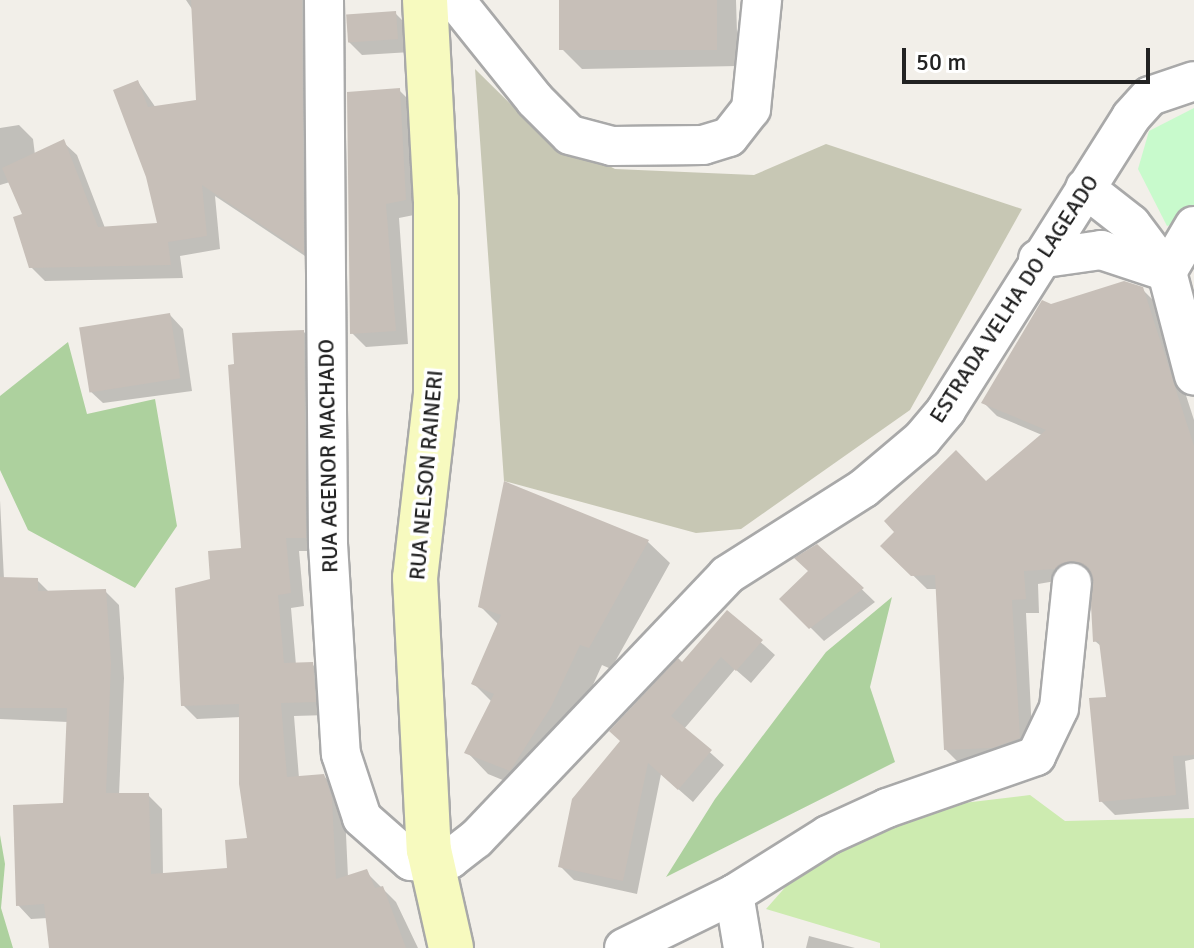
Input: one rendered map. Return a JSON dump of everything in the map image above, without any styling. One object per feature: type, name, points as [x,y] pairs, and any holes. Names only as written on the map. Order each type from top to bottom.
[{"type":"main road","name":"RUA NELSON RAINERI","points":[[425,0],[436,200],[436,394],[415,578],[425,801],[451,948]]},
{"type":"street","name":"RUA AGENOR MACHADO","points":[[324,0],[328,544],[341,754],[362,818],[411,861],[434,864]]},
{"type":"street","points":[[455,0],[535,100],[570,135],[627,146],[703,145],[729,137],[751,109],[762,0]]},
{"type":"street","name":"ESTRADA VELHA DO LAGEADO","points":[[434,864],[450,859],[476,839],[727,575],[864,488],[922,439],[946,410],[1038,259],[1150,96],[1194,81]]},
{"type":"street","points":[[1085,188],[1125,218],[1167,272],[1194,376]]},
{"type":"street","points":[[1167,272],[1194,226]]},
{"type":"street","points":[[1038,259],[1101,250],[1167,272]]},
{"type":"street","points":[[624,948],[734,894],[828,835],[887,808],[1036,756],[1059,708],[1072,583]]},
{"type":"street","points":[[734,894],[743,948]]},
{"type":"shaded area","points":[[475,69],[533,126],[615,169],[754,175],[826,144],[1022,209],[910,410],[741,529],[696,533],[504,481]]},
{"type":"green space","points":[[1194,108],[1194,219],[1167,226],[1138,169],[1149,131]]},
{"type":"green space","points":[[68,342],[87,414],[155,399],[177,526],[135,588],[28,530],[0,470],[0,396]]},
{"type":"green space","points":[[892,597],[870,687],[895,762],[666,877],[715,799],[826,652]]},
{"type":"green space","points":[[1030,795],[1065,821],[1194,818],[1194,948],[880,948],[880,943],[766,909],[804,866],[861,834],[955,804]]},
{"type":"green space","points":[[0,835],[5,864],[1,908],[13,948],[0,948]]},
{"type":"building","points":[[191,0],[302,0],[304,253],[202,185],[207,236],[168,242],[171,265],[29,268],[13,217],[22,214],[2,168],[64,139],[98,227],[157,223],[146,177],[113,90],[138,80],[148,107],[196,100]]},
{"type":"building","points":[[559,0],[717,0],[717,50],[559,50]]},
{"type":"building","points":[[396,11],[398,39],[348,42],[346,14]]},
{"type":"building","points":[[400,88],[406,200],[386,204],[396,331],[350,334],[347,92]]},
{"type":"building","points":[[1124,281],[1143,287],[1194,446],[1194,755],[1173,756],[1176,795],[1099,802],[1089,698],[1106,697],[1099,641],[1093,642],[1089,568],[1074,561],[1055,569],[1024,571],[1026,599],[1012,600],[1020,738],[992,748],[944,750],[935,575],[911,576],[880,546],[894,532],[884,521],[956,450],[986,481],[1046,430],[981,403],[1042,300],[1051,304]]},
{"type":"building","points":[[170,313],[180,378],[89,393],[79,327]]},
{"type":"building","points":[[304,330],[306,538],[286,538],[291,593],[278,595],[284,663],[313,662],[316,702],[281,703],[287,777],[324,774],[332,798],[336,879],[367,869],[375,888],[383,886],[406,948],[49,948],[44,904],[16,906],[13,805],[63,803],[67,708],[0,708],[0,577],[38,578],[38,591],[106,589],[111,663],[106,793],[149,793],[151,874],[227,868],[225,840],[247,838],[239,784],[239,704],[181,706],[175,588],[210,579],[208,551],[241,548],[228,365],[234,364],[232,333]]},
{"type":"building","points":[[504,481],[649,540],[589,648],[580,645],[551,707],[510,771],[464,753],[494,694],[471,684],[501,615],[478,607]]},
{"type":"building","points":[[817,544],[864,588],[809,629],[779,599],[808,571],[794,558]]},
{"type":"building","points":[[727,610],[763,640],[736,671],[721,657],[671,716],[712,750],[678,790],[648,763],[623,881],[558,867],[572,799],[620,741],[609,731],[678,658],[682,662]]}]
